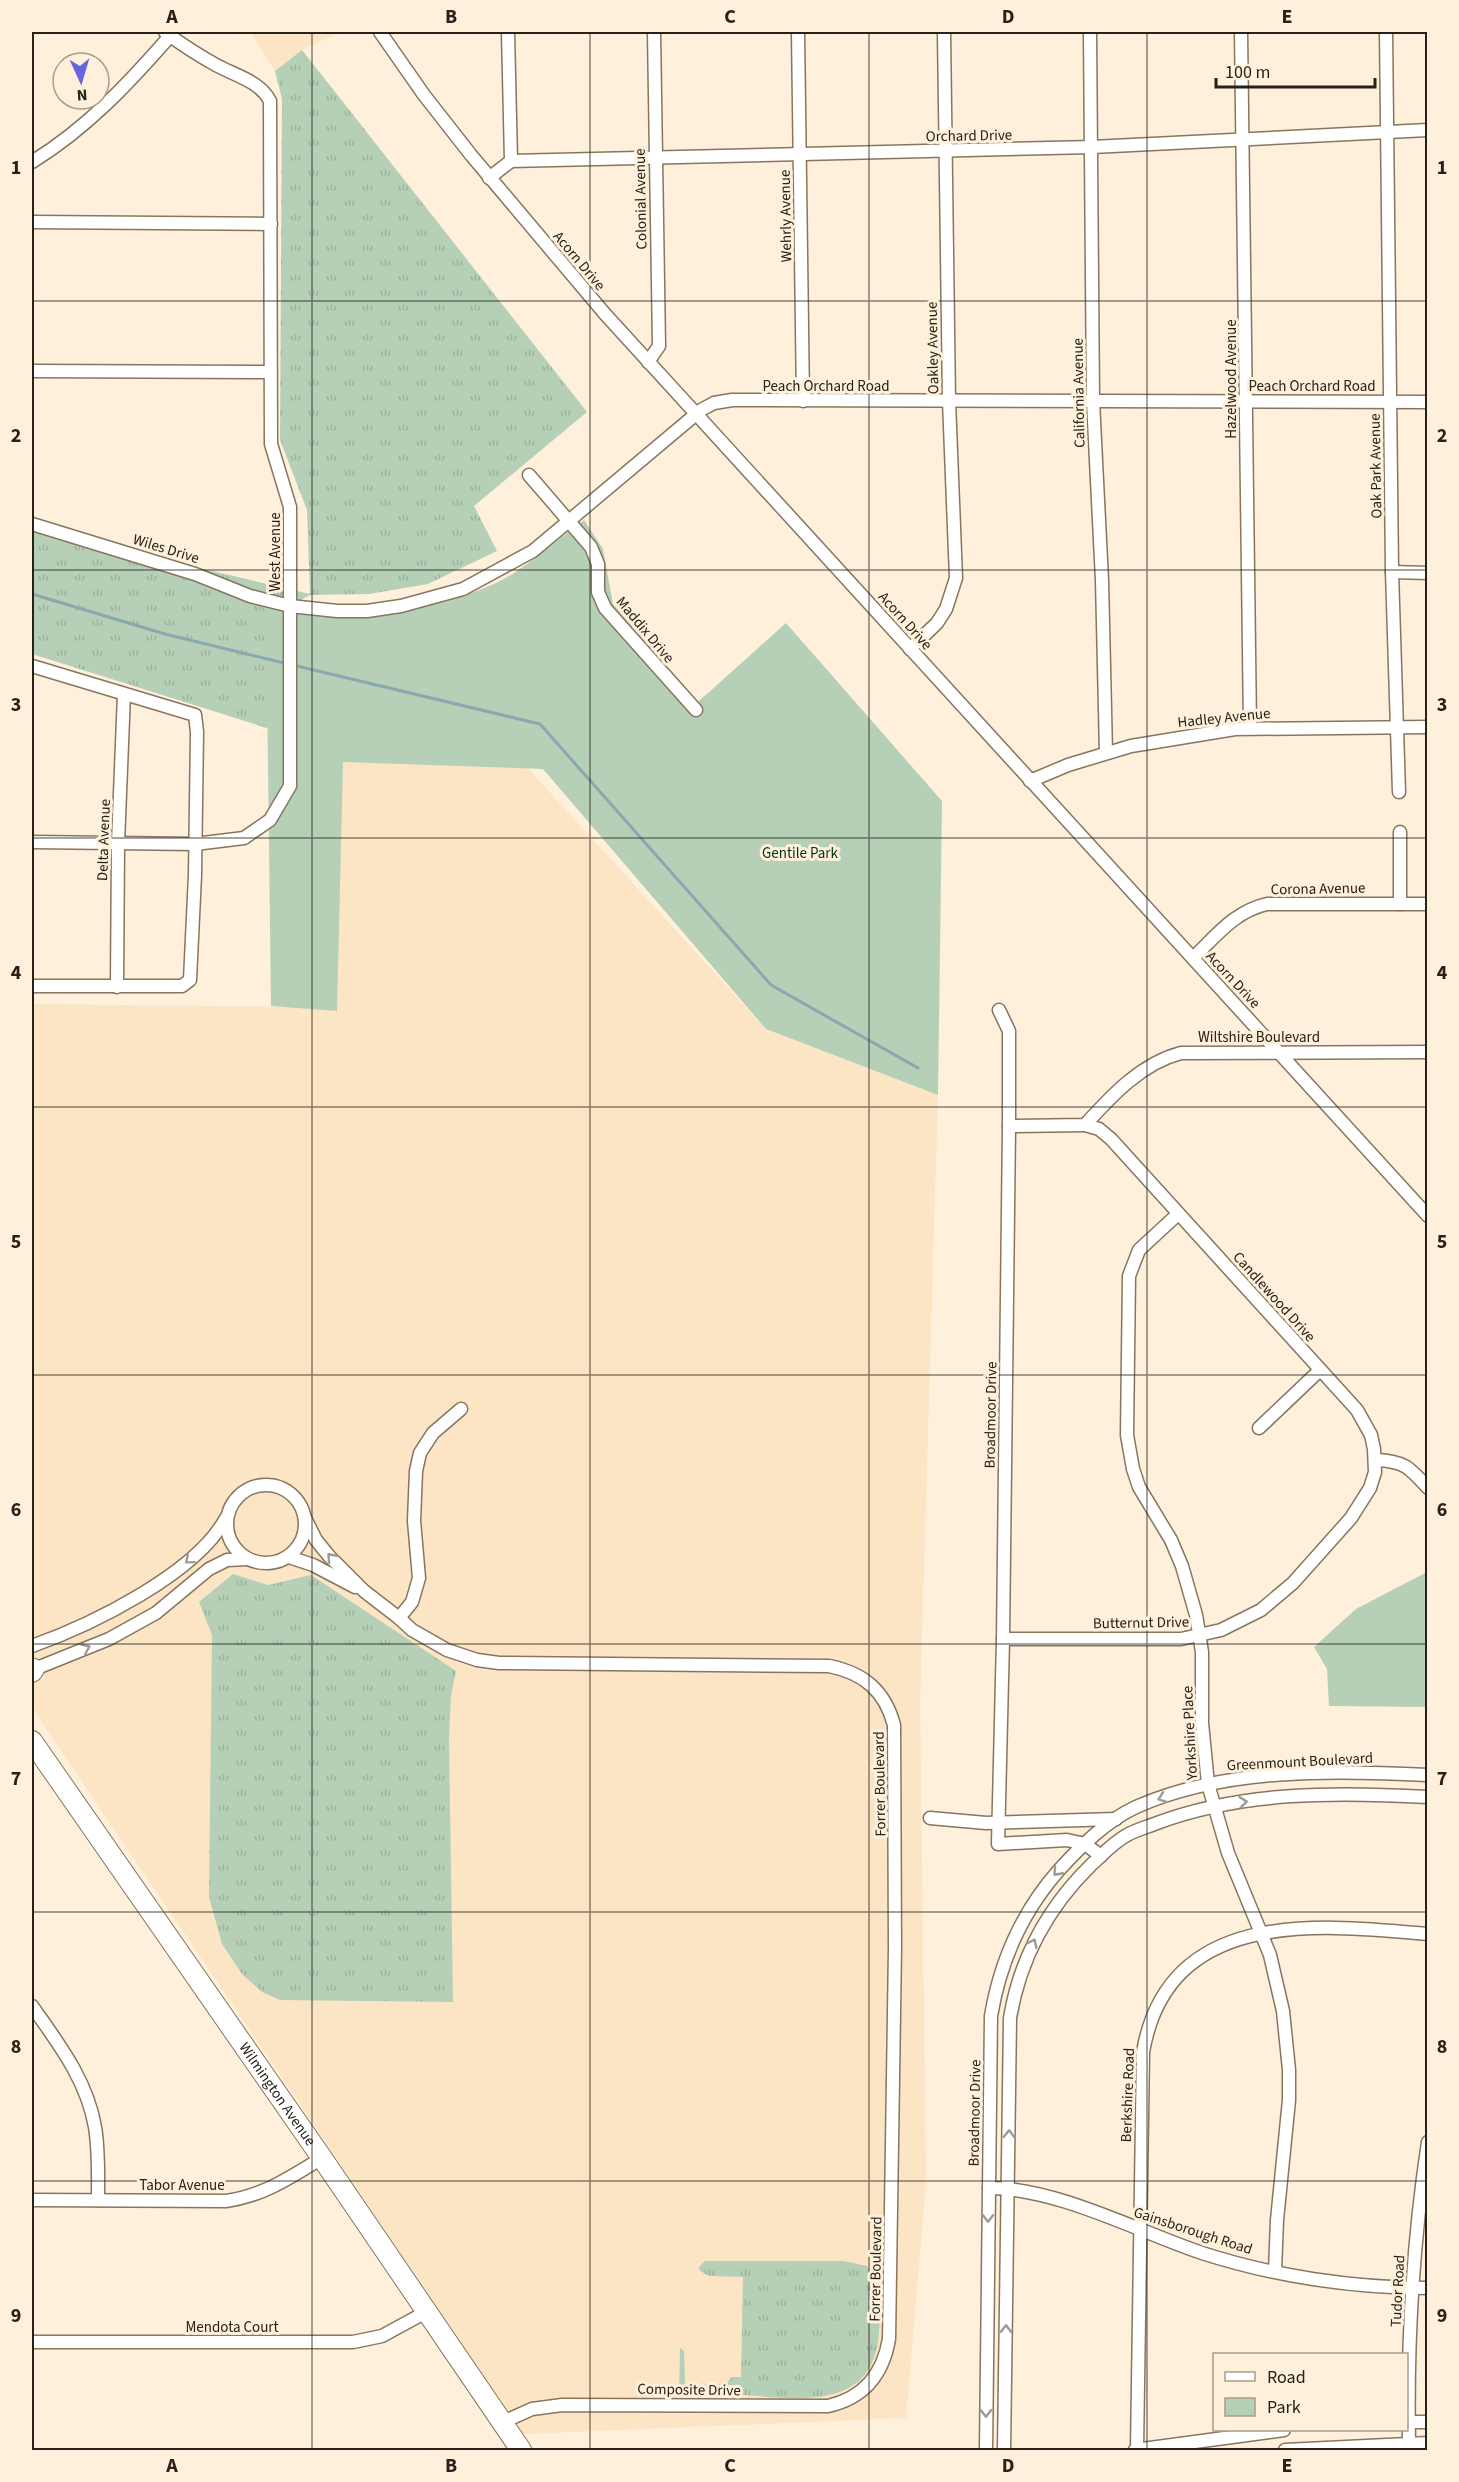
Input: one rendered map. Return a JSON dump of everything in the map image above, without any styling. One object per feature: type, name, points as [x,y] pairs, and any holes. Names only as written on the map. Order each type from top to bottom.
[{"type":"main road","name":"Wilmington Avenue","points":[[32,1741],[322,2158],[521,2451]]},
{"type":"street","name":"Acorn Drive","points":[[380,32],[424,95],[489,178],[574,279],[1428,1216]]},
{"type":"street","points":[[489,178],[511,161],[508,32]]},
{"type":"street","name":"Colonial Avenue","points":[[648,362],[658,346],[654,32]]},
{"type":"street","name":"Wehrly Avenue","points":[[798,32],[803,401]]},
{"type":"street","name":"Oakley Avenue","points":[[910,649],[937,623],[946,609],[956,578],[948,400],[945,32]]},
{"type":"street","name":"California Avenue","points":[[1089,32],[1093,401],[1102,580],[1107,753]]},
{"type":"street","name":"Hazelwood Avenue","points":[[1241,32],[1250,727]]},
{"type":"street","name":"Oak Park Avenue","points":[[1386,32],[1389,132],[1392,572],[1399,792]]},
{"type":"street","points":[[32,162],[71,135],[116,97],[167,34]]},
{"type":"street","name":"West Avenue","points":[[32,842],[195,844],[244,838],[270,820],[290,786],[290,507],[271,444],[271,110],[267,94],[254,83],[218,66],[167,34]]},
{"type":"street","name":"Orchard Drive","points":[[511,161],[1092,147],[1428,130]]},
{"type":"street","points":[[32,222],[271,224]]},
{"type":"street","points":[[32,371],[270,372]]},
{"type":"street","name":"Peach Orchard Road","points":[[290,606],[337,611],[367,611],[401,606],[463,589],[533,550],[697,414],[708,406],[722,401],[1428,402]]},
{"type":"street","name":"Maddix Drive","points":[[529,475],[591,547],[598,564],[598,592],[605,608],[696,710]]},
{"type":"street","name":"Wiles Drive","points":[[32,524],[183,570],[250,596],[290,606]]},
{"type":"street","points":[[1392,572],[1428,573]]},
{"type":"street","points":[[32,666],[195,715],[197,732],[192,970],[187,983],[182,986],[32,986]]},
{"type":"street","name":"Delta Avenue","points":[[117,987],[118,843],[124,694]]},
{"type":"street","name":"Hadley Avenue","points":[[1030,781],[1107,753],[1175,737],[1250,727],[1428,727]]},
{"type":"street","points":[[1400,832],[1401,904]]},
{"type":"street","name":"Corona Avenue","points":[[1193,958],[1235,918],[1255,907],[1268,904],[1428,904]]},
{"type":"street","name":"Broadmoor Drive","points":[[999,1010],[1009,1031],[1010,1126],[1000,1822]]},
{"type":"street","name":"Wiltshire Boulevard","points":[[1085,1125],[1142,1071],[1163,1058],[1196,1051],[1428,1052]]},
{"type":"street","points":[[1010,1126],[1085,1125]]},
{"type":"street","name":"Candlewood Drive","points":[[1085,1125],[1099,1129],[1111,1139],[1357,1410],[1371,1435],[1376,1460]]},
{"type":"street","name":"Yorkshire Place","points":[[1178,1214],[1139,1250],[1129,1276],[1127,1435],[1131,1460],[1139,1486],[1171,1540],[1182,1566],[1200,1636],[1202,1723],[1208,1784],[1228,1853],[1262,1932],[1278,1983],[1289,2070],[1275,2271]]},
{"type":"street","points":[[1259,1428],[1320,1370]]},
{"type":"street","points":[[399,1618],[412,1602],[419,1578],[414,1521],[415,1482],[420,1453],[433,1433],[461,1409]]},
{"type":"street","points":[[1376,1460],[1401,1463],[1410,1468],[1428,1488]]},
{"type":"street","name":"Butternut Drive","points":[[1003,1639],[1181,1639],[1221,1630],[1261,1610],[1293,1583],[1364,1500],[1371,1488],[1376,1460]]},
{"type":"street","name":"Forrer Boulevard","points":[[32,1646],[87,1624],[174,1572],[217,1536],[232,1504],[239,1495],[251,1488],[265,1485],[284,1489],[295,1497],[316,1540],[364,1592]]},
{"type":"street","points":[[227,1517],[229,1539],[236,1551],[247,1559],[263,1564],[277,1563],[289,1557],[301,1545],[305,1531],[305,1518]]},
{"type":"street","name":"Forrer Boulevard","points":[[289,1557],[313,1565],[364,1592],[430,1642],[477,1660],[523,1664],[829,1666],[842,1669],[871,1683],[885,1701],[896,1737],[889,2339],[883,2363],[871,2383]]},
{"type":"street","points":[[32,1670],[109,1639],[156,1613],[209,1569],[227,1560],[247,1559]]},
{"type":"street","name":"Greenmount Boulevard","points":[[930,1818],[1000,1822],[1116,1819],[1135,1808],[1208,1784],[1274,1776],[1338,1773],[1428,1775]]},
{"type":"street","points":[[1004,2451],[1010,2018],[1013,1999],[1026,1960],[1043,1925],[1064,1893],[1127,1834],[1184,1813],[1213,1805],[1338,1795],[1428,1797]]},
{"type":"street","name":"Broadmoor Drive","points":[[986,2451],[991,2016],[994,1995],[1011,1945],[1026,1915],[1050,1881],[1085,1844],[1116,1819]]},
{"type":"street","points":[[1000,1822],[998,1844],[1067,1840],[1085,1844],[1101,1856]]},
{"type":"street","name":"Berkshire Road","points":[[1137,2450],[1143,2052],[1146,2036],[1157,2009],[1177,1978],[1206,1954],[1238,1938],[1262,1932],[1342,1929],[1428,1934]]},
{"type":"street","points":[[32,2006],[69,2060],[90,2107],[97,2142],[98,2200]]},
{"type":"street","name":"Tudor Road","points":[[1409,2443],[1412,2288],[1417,2220],[1428,2142]]},
{"type":"street","name":"Tabor Avenue","points":[[32,2200],[226,2201],[242,2199],[272,2188],[322,2158]]},
{"type":"street","name":"Gainsborough Road","points":[[989,2188],[1008,2188],[1064,2202],[1203,2253],[1275,2271],[1328,2280],[1428,2288]]},
{"type":"street","name":"Mendota Court","points":[[32,2342],[353,2342],[382,2336],[426,2313]]},
{"type":"street","name":"Composite Drive","points":[[503,2422],[532,2409],[562,2405],[828,2406],[855,2396],[871,2383]]},
{"type":"street","points":[[1408,2422],[1428,2422]]},
{"type":"street","points":[[1137,2450],[1277,2431]]},
{"type":"street","points":[[1285,2451],[1428,2443]]},
{"type":"shaded area","points":[[250,32],[341,32],[302,50],[275,71]]},
{"type":"shaded area","points":[[344,724],[524,764],[766,1029],[938,1095],[920,1701],[926,2183],[906,2418],[523,2434],[32,1708],[32,1004],[305,1007]]},
{"type":"green space","points":[[302,50],[587,412],[474,506],[497,551],[428,584],[369,594],[310,595],[290,606],[321,745],[32,654],[32,529],[310,594],[307,510],[280,440],[282,99],[275,71]]},
{"type":"green space","name":"Gentile Park","points":[[584,520],[603,549],[613,604],[698,702],[786,623],[942,801],[938,1095],[766,1029],[543,769],[343,762],[337,1011],[271,1006],[266,606],[309,615],[337,617],[388,613],[443,602],[492,585],[511,575]]},
{"type":"green space","points":[[1427,1572],[1427,1707],[1329,1706],[1327,1669],[1314,1647],[1356,1609]]},
{"type":"green space","points":[[233,1574],[268,1585],[311,1575],[456,1671],[451,1696],[449,1738],[453,2002],[280,2000],[262,1992],[242,1974],[222,1944],[209,1897],[212,1635],[199,1602]]},
{"type":"green space","points":[[705,2261],[844,2261],[867,2266],[878,2290],[880,2314],[874,2359],[862,2378],[845,2390],[825,2396],[777,2398],[724,2394],[679,2394],[680,2348],[684,2351],[685,2385],[726,2384],[732,2377],[741,2377],[743,2277],[709,2276],[700,2271],[699,2267]]},
{"type":"waterway","points":[[32,594],[165,634],[284,663]]},
{"type":"waterway","points":[[297,666],[540,724],[771,985],[918,1068]]}]
